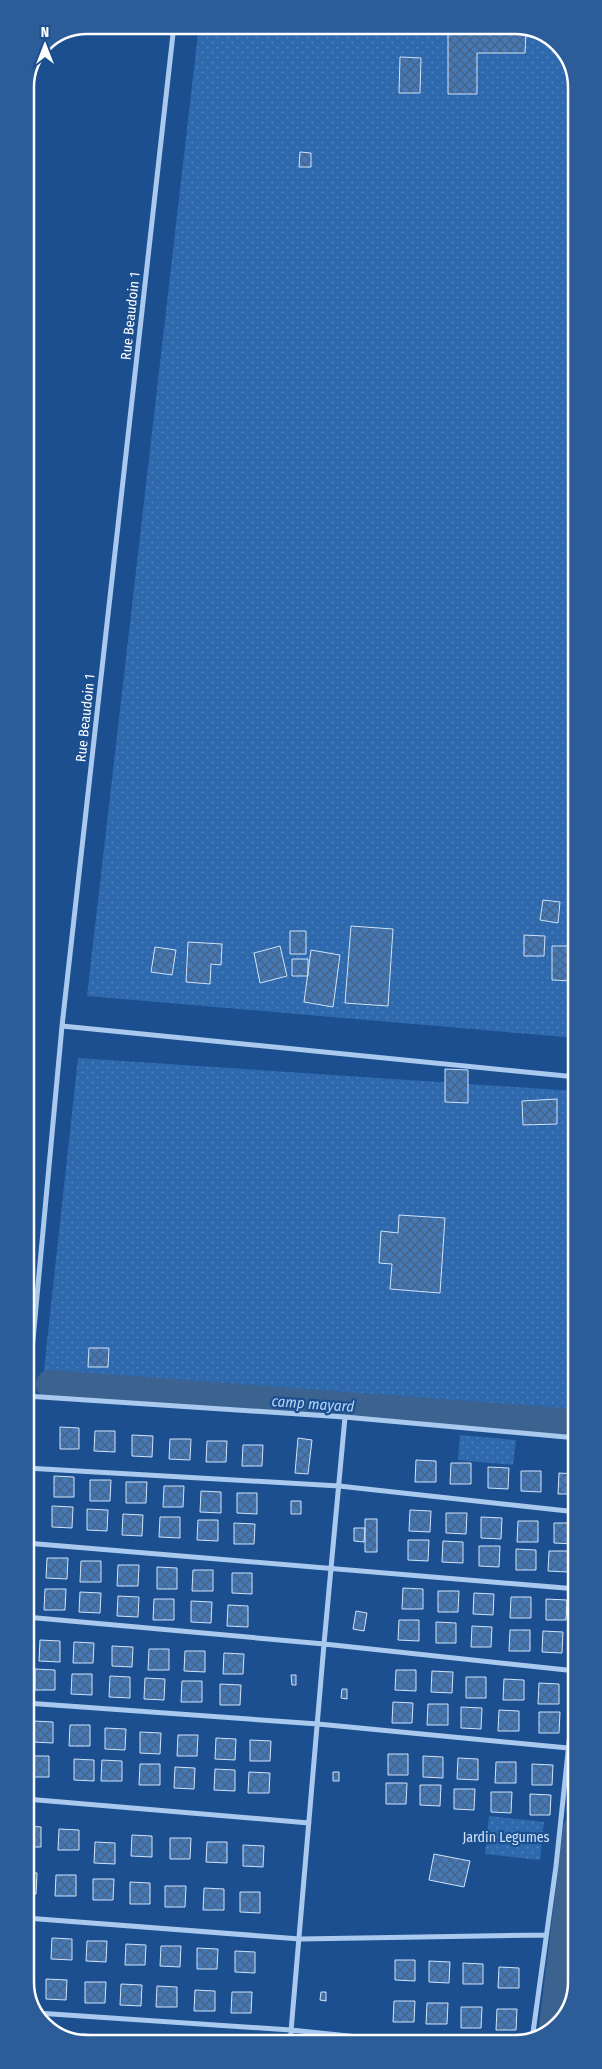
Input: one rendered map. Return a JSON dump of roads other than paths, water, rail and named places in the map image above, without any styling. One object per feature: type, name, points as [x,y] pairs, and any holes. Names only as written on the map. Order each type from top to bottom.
[{"type":"street","name":"Rue Beaudoin 1","points":[[34,1322],[62,1026],[173,34]]},
{"type":"street","points":[[62,1026],[568,1075]]},
{"type":"street","points":[[34,1396],[345,1416],[568,1437]]},
{"type":"street","points":[[291,2035],[345,1416]]},
{"type":"street","points":[[34,1468],[338,1486],[568,1511]]},
{"type":"street","points":[[34,1544],[568,1588]]},
{"type":"street","points":[[34,1619],[324,1644],[568,1668]]},
{"type":"street","points":[[34,1704],[318,1724],[568,1748],[533,2032]]},
{"type":"street","points":[[34,1799],[309,1823]]},
{"type":"street","points":[[34,1919],[300,1939],[546,1935]]},
{"type":"street","points":[[45,2014],[339,2035]]},
{"type":"waterway","name":"camp mayard","points":[[50,1384],[568,1422]]},
{"type":"waterway","name":"camp mayard","points":[[554,2017],[568,1903]]},
{"type":"park label","name":"Jardin Legumes","points":[[506,1837]]}]
